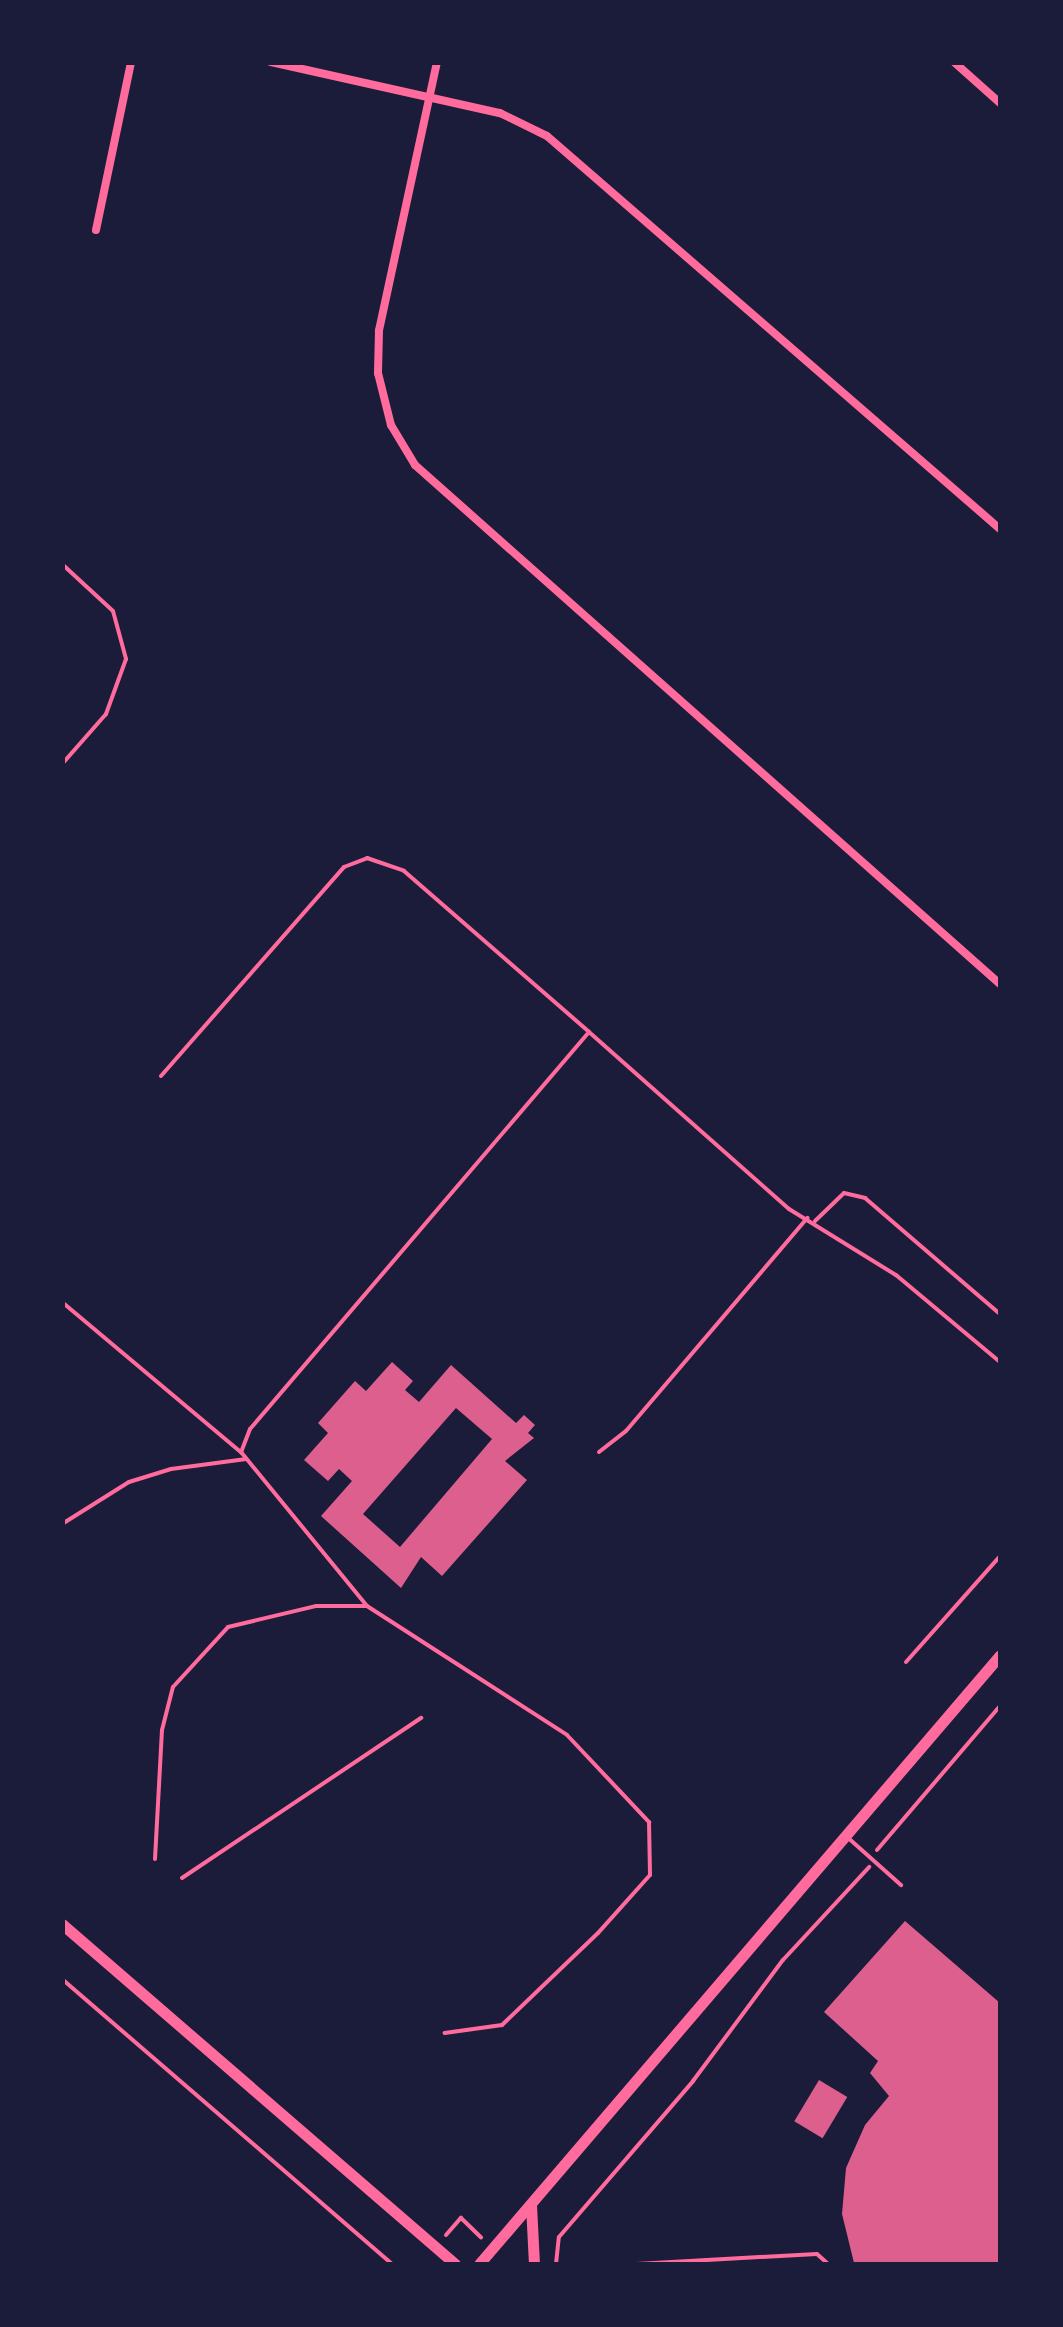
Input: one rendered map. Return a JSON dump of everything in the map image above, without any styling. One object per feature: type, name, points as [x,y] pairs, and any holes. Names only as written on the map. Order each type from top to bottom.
[{"type":"main road","points":[[479,2264],[1000,1655]]},
{"type":"main road","points":[[62,1924],[454,2264]]},
{"type":"main road","points":[[532,2205],[534,2264]]},
{"type":"street","points":[[96,230],[132,62]]},
{"type":"street","points":[[271,62],[500,113],[580,161],[1000,528]]},
{"type":"street","points":[[436,62],[390,280],[378,373],[391,425],[415,466],[1000,984]]},
{"type":"street","points":[[954,62],[1000,103]]},
{"type":"lane","points":[[62,564],[113,611],[126,659],[106,714],[62,764]]},
{"type":"lane","points":[[162,1076],[344,867],[368,858],[404,870],[807,1218],[896,1275],[1000,1362]]},
{"type":"lane","points":[[242,1452],[250,1429],[589,1032]]},
{"type":"lane","points":[[814,1222],[844,1193],[865,1198],[1000,1314]]},
{"type":"lane","points":[[599,1452],[626,1431],[807,1218]]},
{"type":"lane","points":[[62,1302],[242,1452],[367,1606],[567,1736],[649,1822],[650,1875],[598,1933],[502,2024],[445,2034]]},
{"type":"lane","points":[[62,1524],[129,1482],[171,1468],[246,1458]]},
{"type":"lane","points":[[906,1662],[1000,1556]]},
{"type":"lane","points":[[155,1859],[162,1730],[174,1687],[228,1627],[316,1606],[367,1606]]},
{"type":"lane","points":[[182,1878],[421,1718]]},
{"type":"lane","points":[[846,1836],[901,1886]]},
{"type":"path","points":[[556,2264],[559,2237],[1000,1706]]},
{"type":"path","points":[[62,1979],[392,2264]]},
{"type":"path","points":[[435,2248],[461,2218],[493,2248]]},
{"type":"path","points":[[636,2264],[816,2254],[828,2264]]},
{"type":"building","points":[[392,1362],[413,1381],[405,1390],[419,1402],[451,1365],[516,1423],[524,1415],[535,1425],[528,1433],[534,1438],[505,1461],[527,1480],[442,1576],[421,1557],[401,1588],[321,1516],[352,1481],[339,1469],[328,1481],[304,1460],[328,1433],[318,1423],[355,1381],[366,1391]],"holes":[[[456,1408],[492,1439],[400,1547],[363,1514]]]},
{"type":"building","points":[[905,1921],[1000,2003],[1000,2264],[854,2263],[842,2214],[846,2168],[865,2125],[889,2096],[870,2073],[878,2061],[824,2012]]},
{"type":"building","points":[[819,2080],[847,2097],[823,2138],[794,2121]]}]
